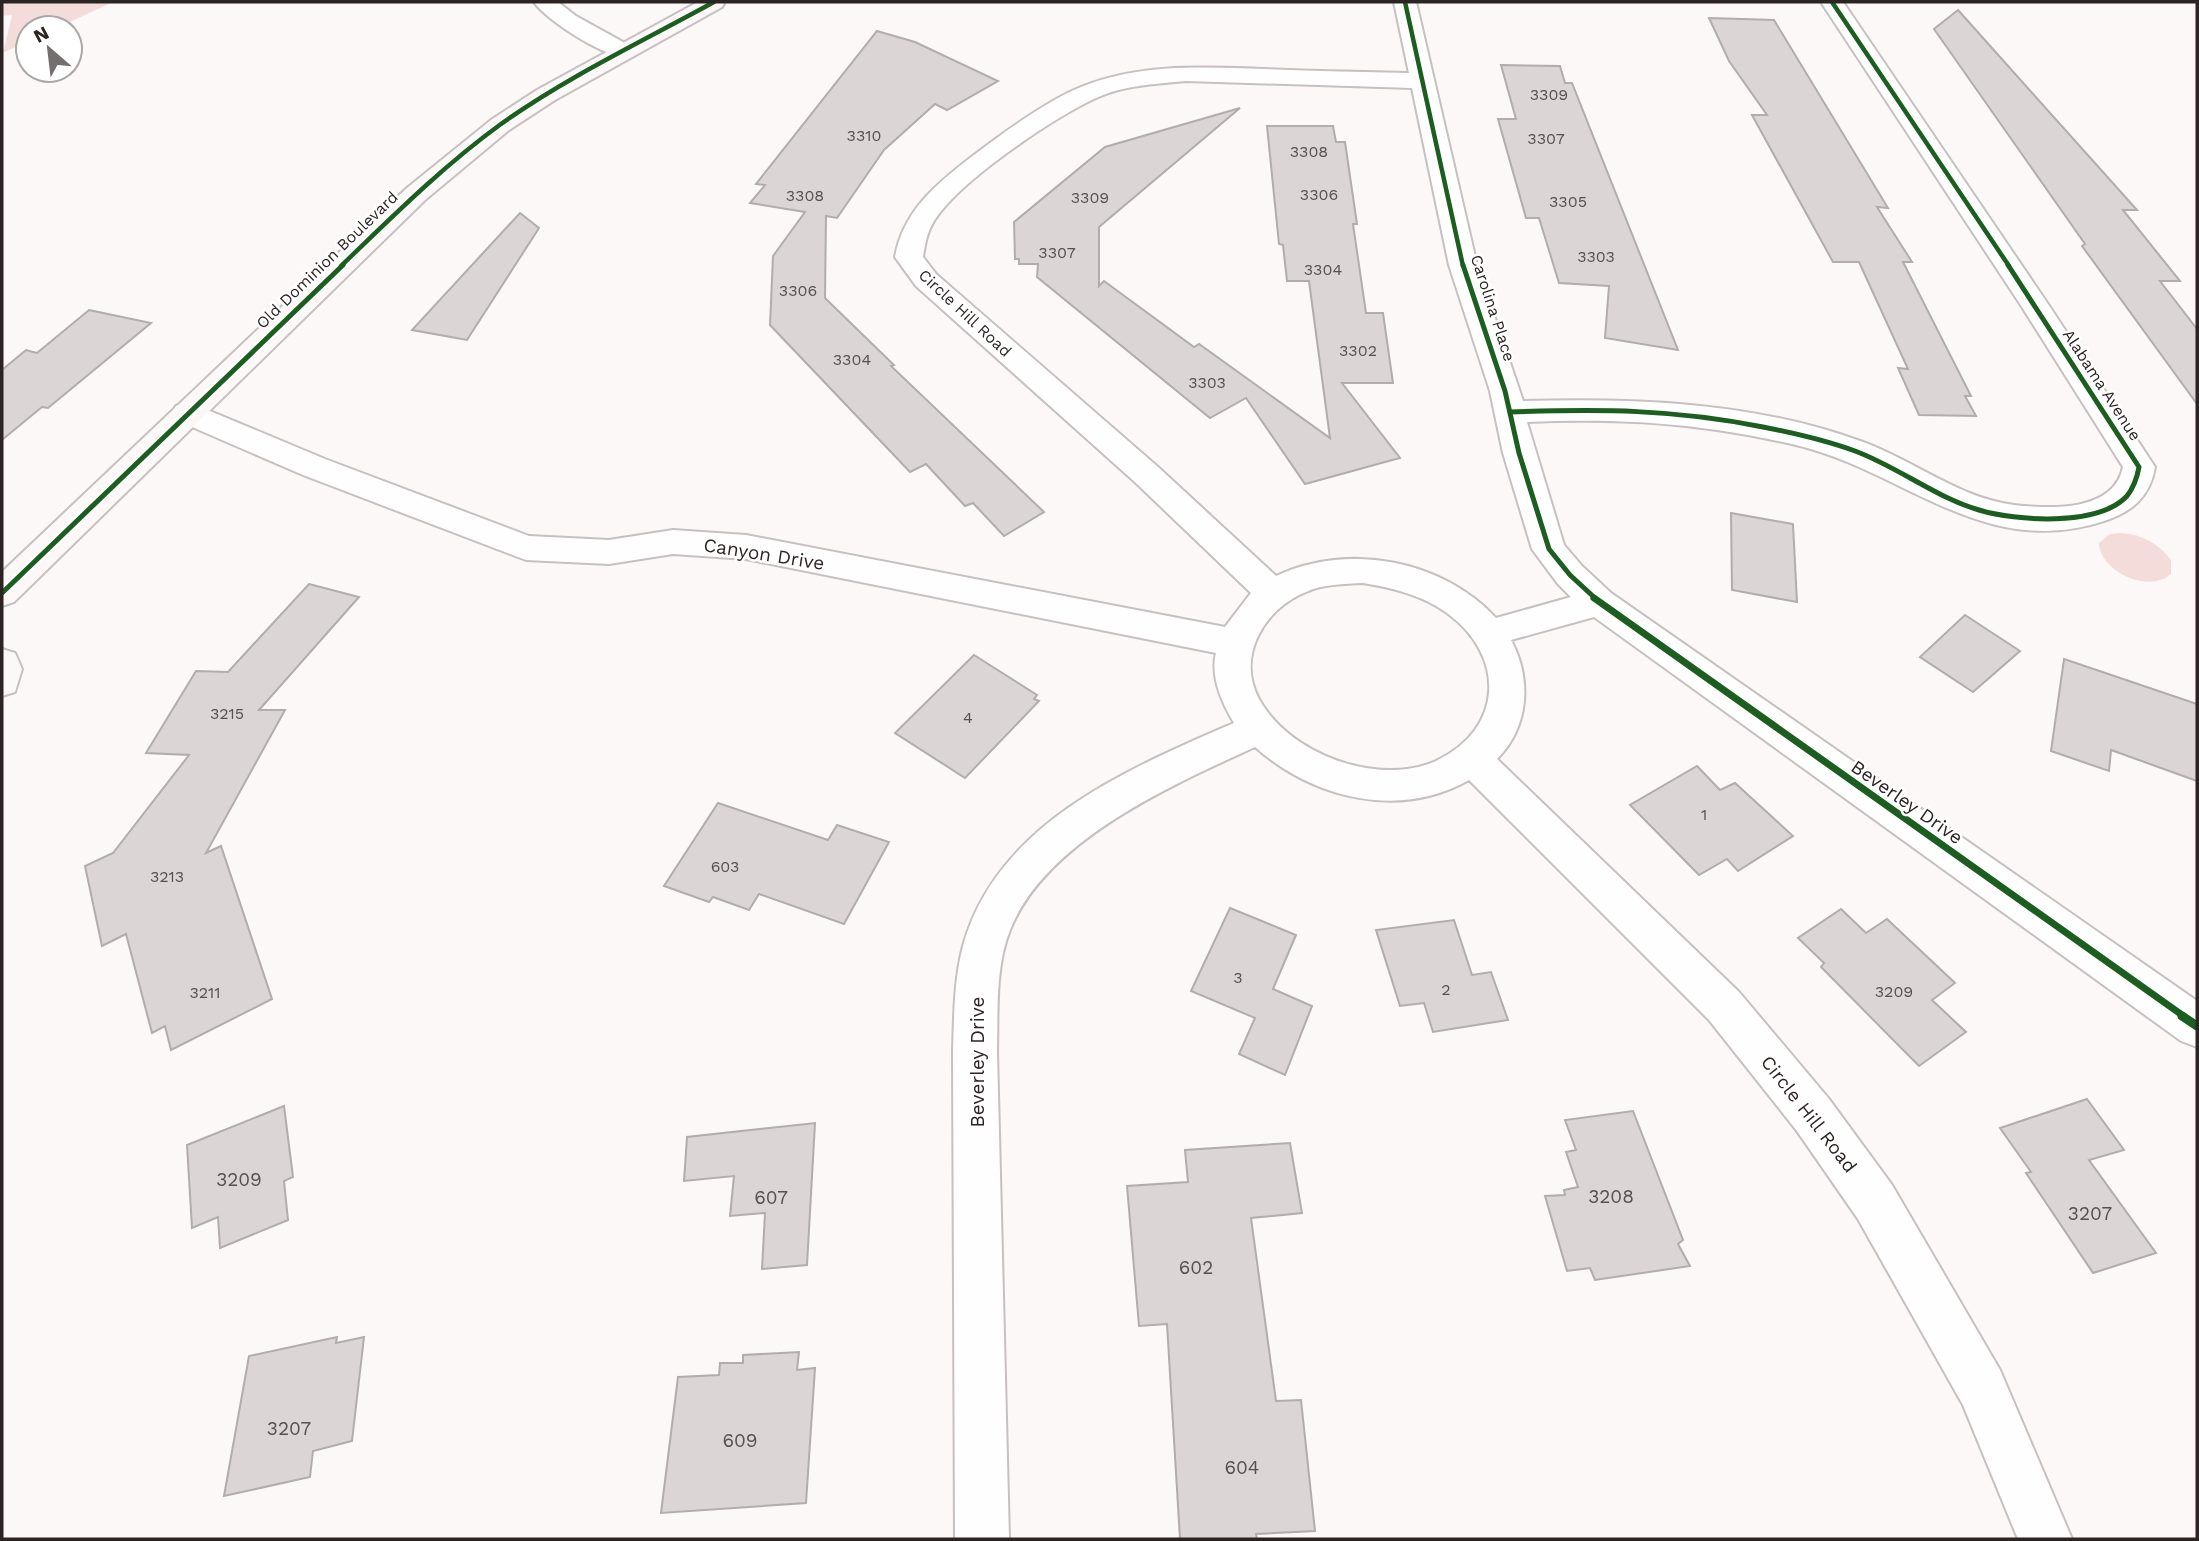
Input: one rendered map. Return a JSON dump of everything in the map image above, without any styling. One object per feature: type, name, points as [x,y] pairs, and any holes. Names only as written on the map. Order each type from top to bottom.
[{"type":"street","points":[[545,2],[568,21],[624,52]]},
{"type":"street","name":"Old Dominion Boulevard","points":[[2,593],[427,185],[500,125],[714,2]]},
{"type":"street","name":"Carolina Place","points":[[1405,2],[1463,265],[1510,412],[1519,453],[1549,549],[1570,575],[1599,602]]},
{"type":"street","name":"Alabama Avenue","points":[[1510,412],[1639,410],[1681,413],[1805,436],[1865,454],[1977,510],[2006,516],[2070,518],[2102,511],[2126,496],[2136,484],[2138,467],[2036,307],[1832,2]]},
{"type":"street","name":"Circle Hill Road","points":[[1273,593],[1147,475],[926,281],[909,257],[912,238],[922,217],[977,164],[1013,137],[1089,92],[1137,78],[1186,74],[1424,81]]},
{"type":"street","name":"Canyon Drive","points":[[187,413],[314,467],[526,548],[609,552],[673,542],[746,547],[1234,643]]},
{"type":"street","points":[[1363,570],[1395,575],[1443,594],[1462,606],[1490,633],[1505,666],[1508,702],[1500,729],[1473,760],[1424,781],[1398,786],[1339,778],[1290,758],[1258,729],[1240,701],[1233,682],[1234,643],[1245,621],[1273,593],[1295,580],[1326,572],[1363,570]]},
{"type":"street","points":[[1490,633],[1599,602]]},
{"type":"street","name":"Beverley Drive","points":[[1599,602],[2197,1026]]},
{"type":"street","points":[[2,663],[2,682]]},
{"type":"street","name":"Beverley Drive","points":[[982,1539],[975,1052],[978,975],[994,917],[1027,871],[1068,828],[1147,779],[1258,729]]},
{"type":"street","name":"Circle Hill Road","points":[[1473,760],[1724,1006],[1813,1115],[1875,1202],[1982,1388],[2045,1539]]},
{"type":"shaded area","points":[[2,2],[113,2],[84,15],[14,14],[14,48],[3,53],[12,15],[2,16]]},
{"type":"shaded area","points":[[2120,533],[2148,540],[2160,549],[2171,560],[2171,574],[2162,580],[2151,582],[2139,581],[2116,571],[2101,553],[2099,543],[2110,534]]},
{"type":"building","points":[[1958,10],[2137,210],[2123,210],[2180,281],[2160,281],[2197,329],[2197,404],[2082,246],[2085,244],[1934,29]]},
{"type":"building","points":[[1709,18],[1774,20],[1888,208],[1877,207],[1912,262],[1903,262],[1971,396],[1965,396],[1976,416],[1919,415],[1898,368],[1908,369],[1859,262],[1833,262],[1752,115],[1767,115],[1729,61]]},
{"type":"building","points":[[877,31],[915,42],[998,81],[947,110],[935,104],[884,150],[837,218],[826,216],[825,298],[894,365],[891,366],[1044,512],[1004,536],[973,503],[965,506],[926,464],[910,472],[770,325],[773,256],[805,212],[750,203],[765,185],[756,184]]},
{"type":"building","points":[[1501,65],[1560,66],[1565,83],[1572,83],[1678,350],[1605,338],[1609,286],[1559,283],[1539,218],[1526,218],[1498,119],[1516,119]]},
{"type":"building","points":[[1240,108],[1099,227],[1099,286],[1104,281],[1194,347],[1199,344],[1330,438],[1309,281],[1287,281],[1283,245],[1279,244],[1267,126],[1333,126],[1336,142],[1345,142],[1366,313],[1383,313],[1393,383],[1342,383],[1400,458],[1305,484],[1246,398],[1210,418],[1037,277],[1038,264],[1019,264],[1019,259],[1015,259],[1014,222],[1105,147]]},
{"type":"building","points":[[520,213],[539,228],[467,340],[412,330]]},
{"type":"building","points":[[89,310],[151,323],[48,408],[42,407],[2,440],[2,370],[26,350],[37,353]]},
{"type":"building","points":[[1731,513],[1793,524],[1797,602],[1732,590]]},
{"type":"building","points":[[309,584],[359,597],[259,710],[285,710],[206,853],[221,846],[272,999],[171,1050],[165,1026],[152,1033],[126,934],[102,946],[85,866],[113,853],[189,755],[146,753],[196,671],[228,672]]},
{"type":"building","points":[[1965,615],[2020,651],[1973,692],[1920,657]]},
{"type":"building","points":[[974,655],[1037,695],[1034,699],[1039,701],[965,778],[895,733]]},
{"type":"building","points":[[2064,659],[2197,704],[2197,781],[2111,750],[2109,771],[2051,751]]},
{"type":"building","points":[[1697,766],[1720,790],[1735,783],[1793,836],[1738,871],[1727,859],[1699,875],[1630,805]]},
{"type":"building","points":[[718,803],[828,840],[837,825],[889,842],[844,924],[759,894],[749,910],[713,897],[709,902],[664,886]]},
{"type":"building","points":[[1230,908],[1296,935],[1273,989],[1312,1006],[1285,1075],[1239,1054],[1255,1018],[1191,991]]},
{"type":"building","points":[[1841,909],[1866,933],[1887,919],[1955,983],[1932,1000],[1966,1032],[1919,1066],[1821,967],[1824,963],[1798,938]]},
{"type":"building","points":[[1454,920],[1472,975],[1491,972],[1508,1020],[1433,1032],[1424,1003],[1400,1006],[1376,930]]},
{"type":"building","points":[[2087,1099],[2124,1150],[2089,1160],[2156,1253],[2093,1273],[2026,1173],[2031,1172],[2000,1128]]},
{"type":"building","points":[[284,1106],[293,1177],[284,1181],[288,1220],[220,1248],[218,1217],[192,1228],[187,1145]]},
{"type":"building","points":[[1633,1111],[1683,1240],[1678,1244],[1690,1266],[1595,1280],[1590,1268],[1567,1271],[1545,1196],[1565,1195],[1564,1190],[1578,1187],[1566,1152],[1576,1150],[1565,1120]]},
{"type":"building","points":[[815,1123],[807,1265],[762,1269],[765,1213],[730,1216],[734,1176],[684,1181],[687,1137]]},
{"type":"building","points":[[1290,1143],[1302,1213],[1251,1218],[1276,1401],[1301,1400],[1315,1531],[1256,1534],[1257,1539],[1180,1539],[1167,1324],[1139,1326],[1127,1186],[1188,1182],[1185,1150]]},
{"type":"building","points":[[337,1337],[336,1343],[364,1337],[352,1441],[313,1451],[310,1477],[224,1496],[249,1356]]},
{"type":"building","points":[[799,1352],[797,1370],[815,1368],[806,1503],[661,1513],[678,1377],[719,1375],[720,1363],[743,1363],[743,1355]]},
{"type":"cycle path","points":[[2,593],[416,194],[500,125],[546,95],[714,2]]},
{"type":"cycle path","points":[[1405,2],[1463,265],[1505,391],[1519,453],[1549,549],[1570,575],[1599,602],[2197,1026]]},
{"type":"cycle path","points":[[1510,412],[1609,409],[1657,411],[1702,416],[1776,430],[1853,450],[1964,505],[2017,517],[2065,518],[2089,514],[2110,507],[2126,497],[2136,482],[2139,467],[2036,307],[1832,2]]}]
